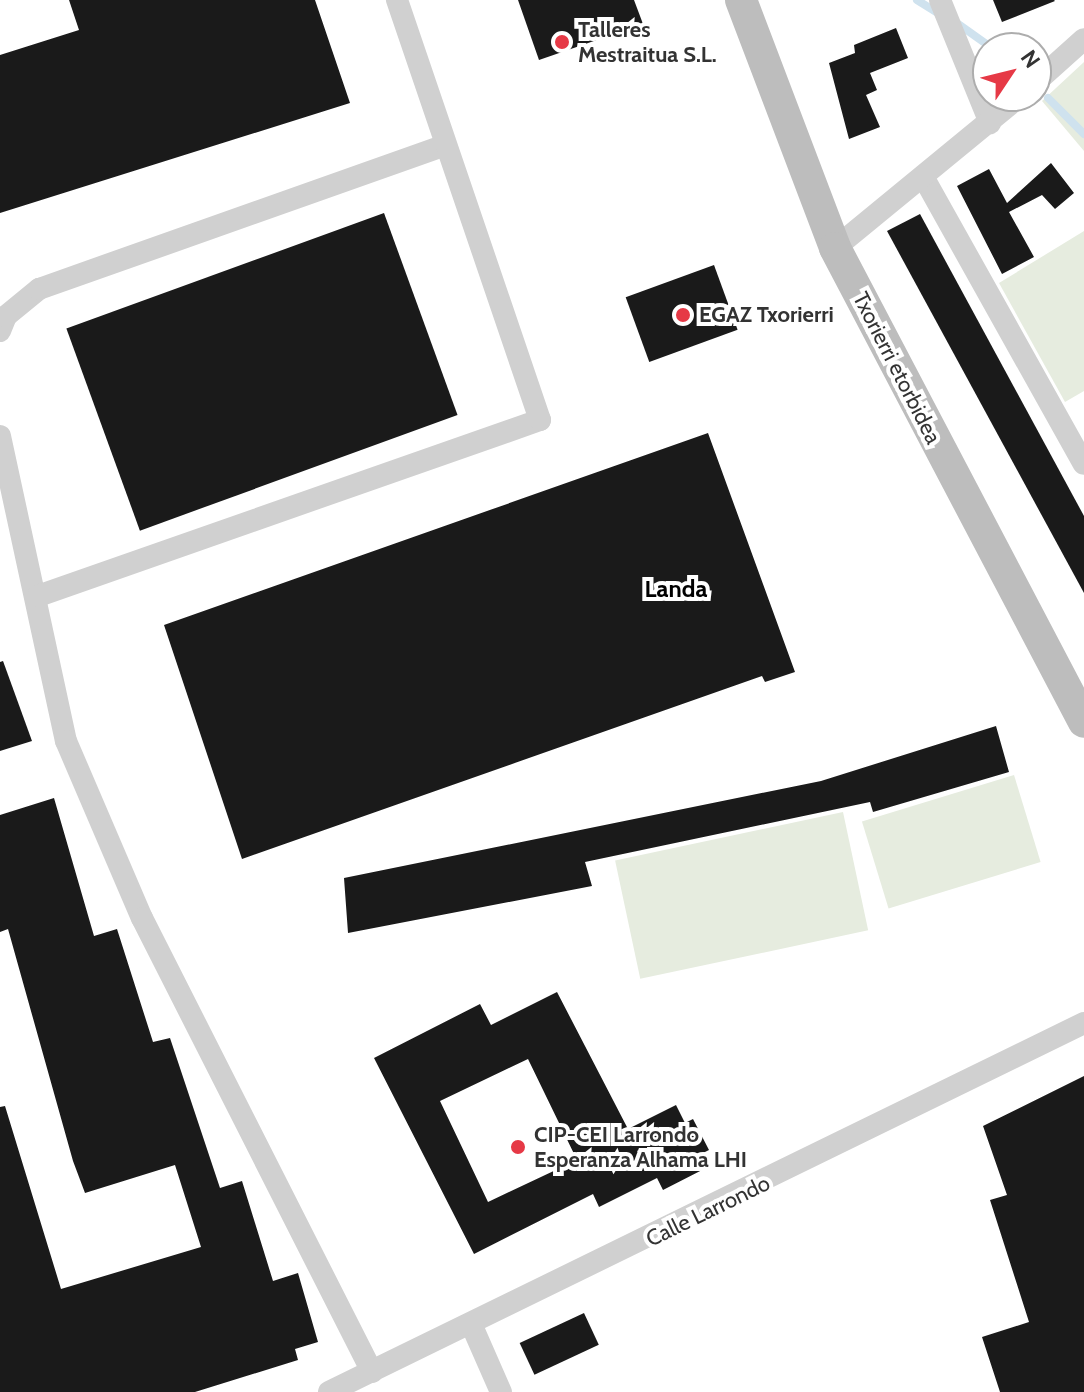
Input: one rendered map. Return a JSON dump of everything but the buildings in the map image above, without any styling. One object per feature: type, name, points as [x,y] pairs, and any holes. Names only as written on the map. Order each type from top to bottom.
[{"type":"street","points":[[38,596],[540,420],[397,0]]},
{"type":"street","name":"Txorierri etorbidea","points":[[741,0],[835,248],[1084,722]]},
{"type":"street","points":[[940,0],[990,123]]},
{"type":"street","points":[[1052,68],[1084,39]]},
{"type":"street","points":[[835,248],[925,180],[1002,112]]},
{"type":"street","points":[[0,331],[6,316],[39,289],[445,145]]},
{"type":"street","points":[[925,180],[1084,464]]},
{"type":"street","points":[[0,436],[3,469],[38,596],[71,755],[142,918],[372,1372]]},
{"type":"street","name":"Calle Larrondo","points":[[329,1392],[472,1326],[1084,1023]]},
{"type":"street","points":[[472,1326],[501,1392]]},
{"type":"shaded area","points":[[1084,62],[1084,151],[1051,112],[1052,92]]},
{"type":"shaded area","points":[[1084,231],[1084,391],[1065,402],[999,283]]},
{"type":"shaded area","points":[[1014,775],[1041,862],[889,909],[862,821]]},
{"type":"shaded area","points":[[843,812],[868,930],[640,979],[615,860]]},
{"type":"waterway","points":[[917,0],[941,15]]},
{"type":"waterway","points":[[954,21],[972,34]]},
{"type":"waterway","points":[[1052,102],[1084,134]]},
{"type":"place","name":"Talleres Mestraitua S.L.","points":[[562,42]]},
{"type":"place","name":"EGAZ Txorierri","points":[[683,315]]},
{"type":"place","name":"CIP-CEI Larrondo Esperanza Alhama LHI","points":[[518,1147]]},
{"type":"district","name":"Landa","points":[[676,589]]}]
